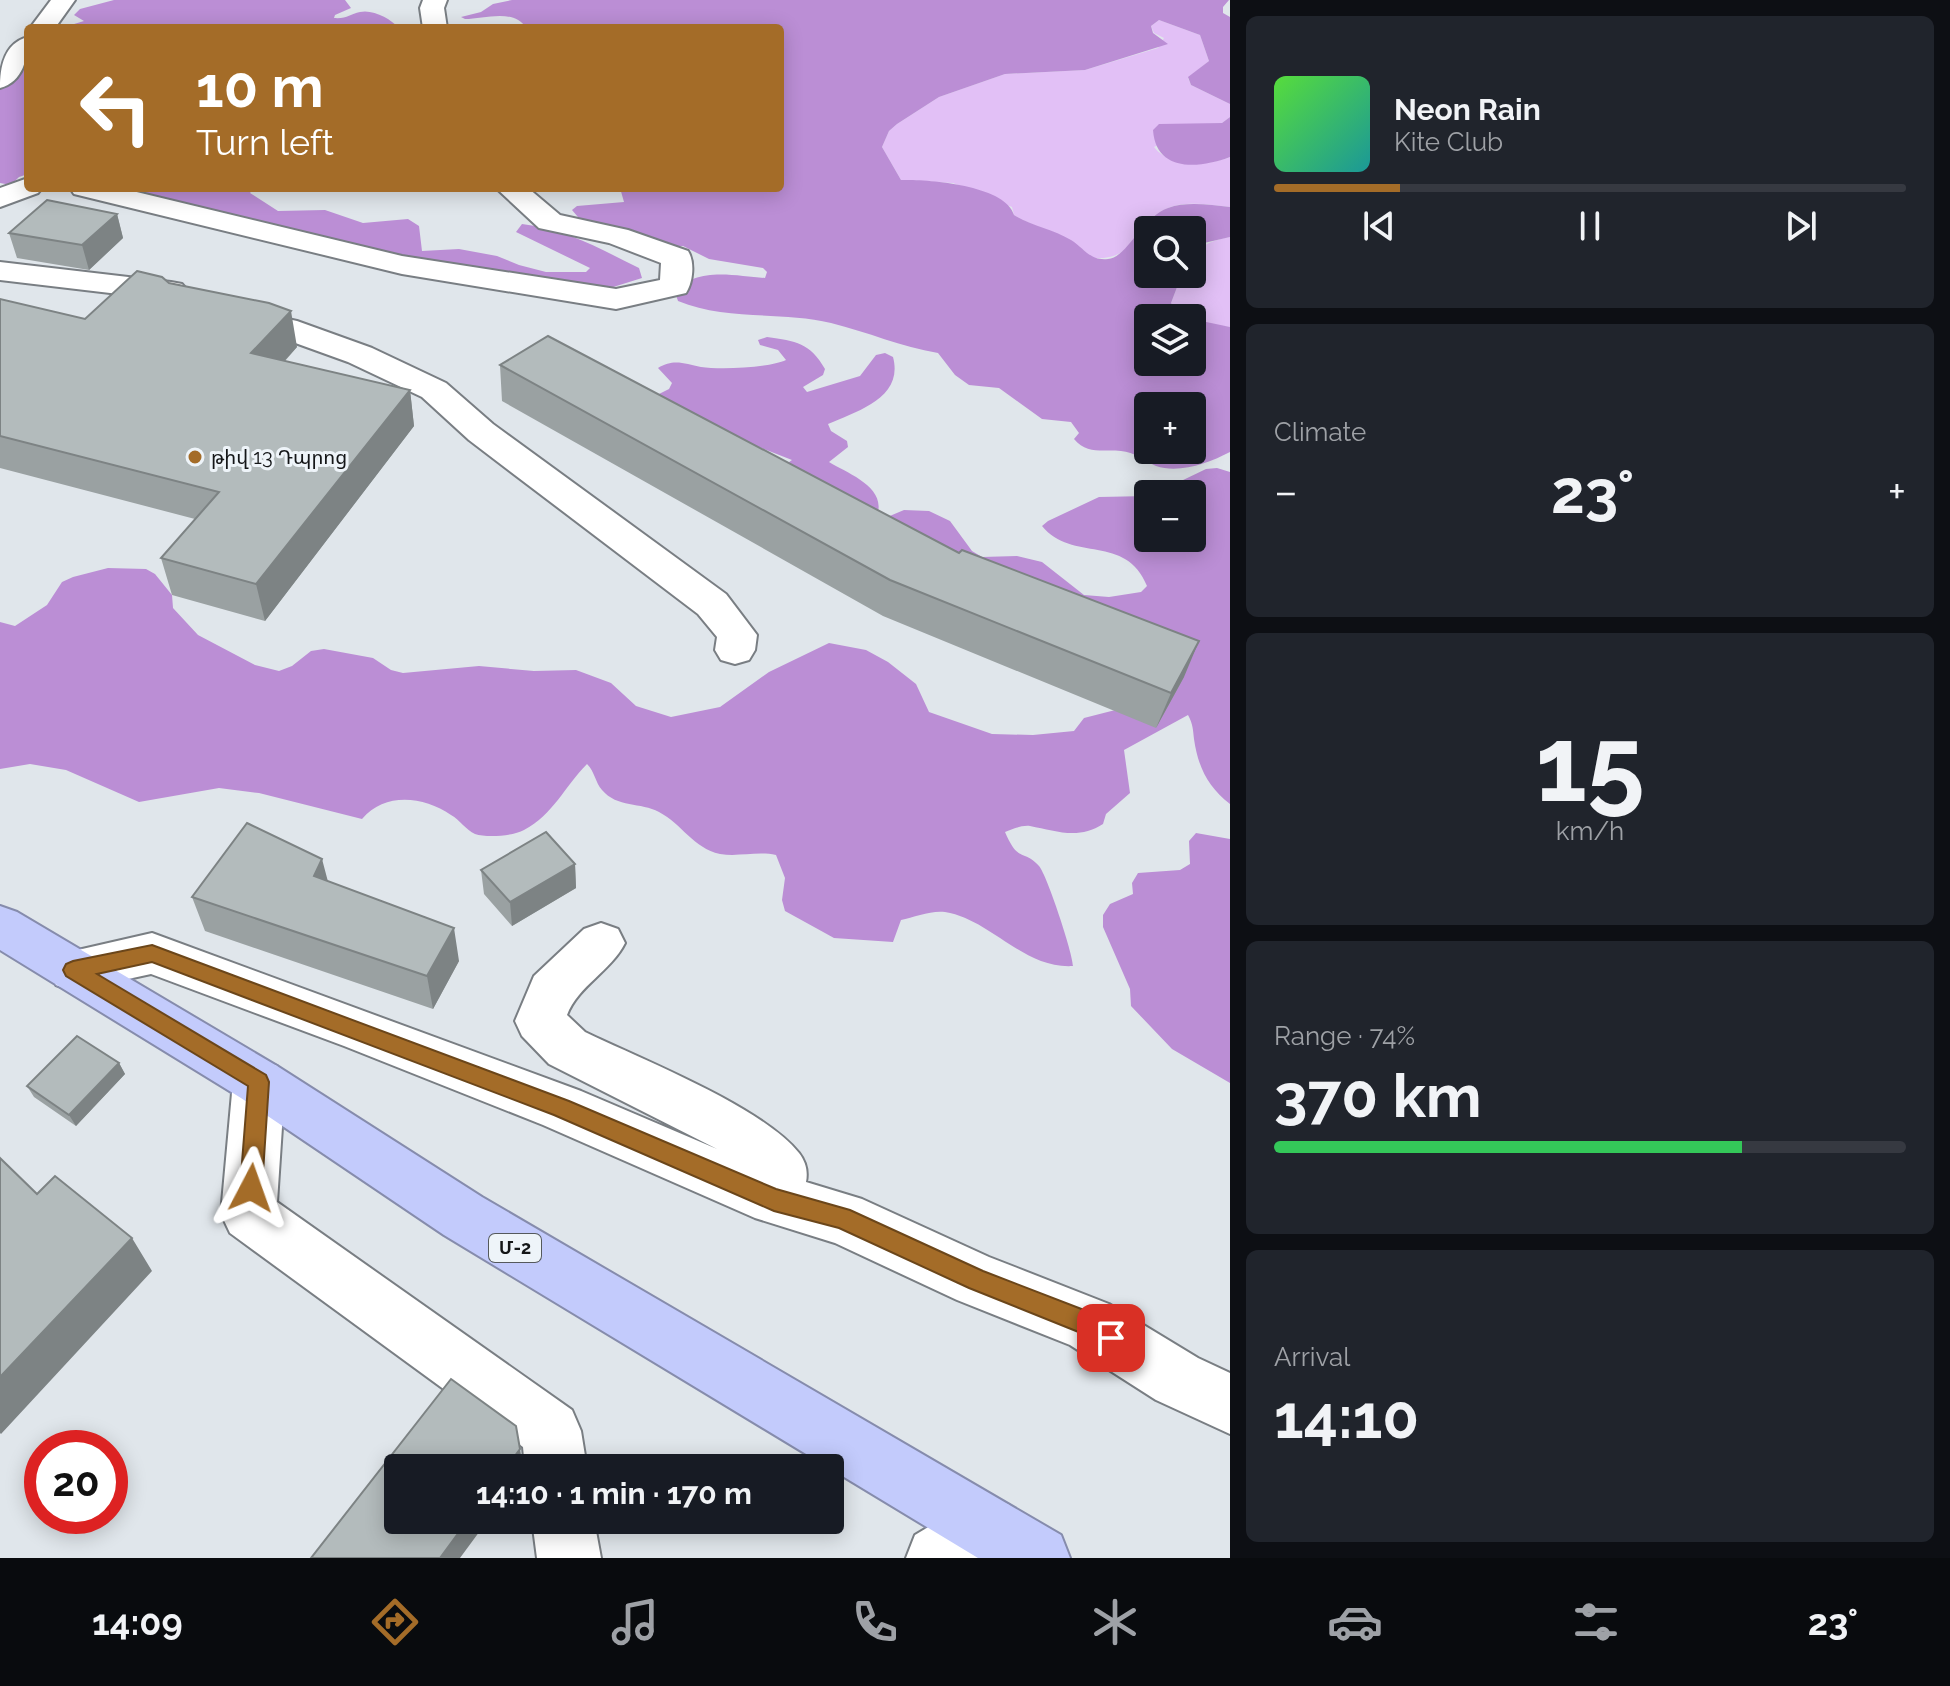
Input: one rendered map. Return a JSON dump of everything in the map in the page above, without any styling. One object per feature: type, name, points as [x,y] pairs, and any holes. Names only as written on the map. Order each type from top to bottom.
[{"type":"highway","name":"Մ-2","points":[[0,926],[259,1082],[463,1216],[987,1548]]},
{"type":"street","points":[[45,24],[63,0]]},
{"type":"street","points":[[434,24],[432,8],[435,0]]},
{"type":"street","points":[[0,80],[24,50]]},
{"type":"street","points":[[0,198],[24,189]]},
{"type":"street","points":[[101,192],[402,265],[616,299],[675,286],[677,258],[617,236],[550,222],[515,192]]},
{"type":"street","points":[[0,271],[171,291],[190,309],[285,328],[360,355],[434,390],[481,432],[712,604],[737,635],[735,650]]},
{"type":"street","points":[[601,943],[551,991],[540,1021],[567,1048],[736,1132],[781,1172],[774,1200]]},
{"type":"street","points":[[73,970],[152,953],[562,1108],[774,1200],[842,1218],[977,1280],[1089,1324],[1177,1379],[1230,1404]]},
{"type":"street","points":[[259,1082],[249,1214],[551,1431],[554,1454]]},
{"type":"street","points":[[565,1534],[569,1558]]},
{"type":"shaded area","points":[[114,0],[345,0],[351,8],[334,18],[370,12],[394,24],[74,24],[84,21],[74,15],[80,9]]},
{"type":"shaded area","points":[[512,0],[1229,0],[1223,7],[1223,13],[1230,17],[1230,104],[1191,85],[1188,77],[1209,61],[1200,35],[1159,20],[1151,26],[1153,33],[1168,44],[1085,70],[1005,74],[939,97],[889,131],[882,147],[901,180],[946,183],[982,190],[1008,205],[1014,215],[1064,236],[1092,256],[1102,259],[1115,257],[1134,238],[1134,288],[1177,288],[1172,304],[1134,304],[1134,376],[1206,376],[1206,322],[1230,327],[1230,452],[1206,462],[1206,392],[1134,392],[1134,455],[1090,449],[1074,439],[1079,433],[1071,422],[1042,419],[999,388],[969,385],[955,375],[938,353],[812,319],[734,314],[678,301],[676,295],[692,279],[715,274],[765,278],[767,272],[763,268],[709,259],[683,246],[646,249],[583,223],[572,210],[577,206],[624,202],[621,192],[784,192],[784,24],[523,24],[506,16],[461,17]]},
{"type":"shaded area","points":[[1159,20],[1200,35],[1209,61],[1188,78],[1191,85],[1230,104],[1230,117],[1222,123],[1205,124],[1154,147],[1169,159],[1179,162],[1211,162],[1230,157],[1230,207],[1181,205],[1154,216],[1134,216],[1134,239],[1126,249],[1107,257],[1091,258],[1074,243],[1014,215],[1012,207],[953,183],[901,180],[882,147],[889,131],[939,97],[1005,74],[1085,70],[1158,48],[1164,38],[1154,33],[1151,26]]},
{"type":"shaded area","points":[[24,67],[24,175],[11,185],[0,183],[0,82]]},
{"type":"shaded area","points":[[1230,117],[1230,157],[1205,164],[1181,164],[1162,154],[1156,144],[1153,130],[1159,124],[1222,123]]},
{"type":"shaded area","points":[[110,192],[251,192],[278,211],[325,210],[363,223],[408,219],[419,226],[422,251],[459,249],[497,256],[546,272],[586,272],[590,268],[516,232],[522,224],[583,241],[639,268],[642,278],[610,288],[553,291]]},
{"type":"shaded area","points":[[1191,204],[1230,207],[1230,237],[1206,243],[1206,216],[1155,216],[1168,208]]},
{"type":"shaded area","points":[[1230,237],[1230,327],[1206,323],[1206,304],[1171,303],[1177,288],[1206,288],[1206,245]]},
{"type":"shaded area","points":[[767,337],[786,340],[814,354],[825,369],[823,375],[803,387],[807,392],[860,376],[876,355],[885,353],[893,357],[895,371],[885,393],[864,408],[828,424],[831,431],[847,441],[848,447],[829,462],[870,488],[878,503],[878,512],[885,518],[904,510],[929,511],[950,521],[972,551],[982,557],[1017,556],[1042,562],[1084,595],[1109,597],[1141,592],[1147,586],[1138,570],[1126,559],[1068,544],[1042,526],[1099,497],[1134,496],[1134,552],[1206,552],[1206,480],[1183,480],[1206,469],[1230,472],[1230,804],[1216,791],[1201,767],[1188,715],[1124,750],[1130,793],[1106,814],[1103,824],[1076,833],[1027,826],[1005,832],[1017,852],[1033,861],[1043,872],[1073,966],[1039,960],[978,924],[945,912],[901,920],[893,942],[834,938],[785,911],[782,900],[785,878],[776,855],[727,855],[702,847],[659,812],[608,796],[587,764],[534,824],[519,832],[493,836],[475,834],[440,809],[417,801],[382,804],[362,819],[259,793],[219,788],[139,802],[66,770],[30,764],[0,769],[0,622],[15,626],[47,605],[62,582],[108,568],[146,569],[155,574],[172,595],[173,608],[198,635],[255,665],[279,671],[292,666],[311,651],[324,649],[373,658],[391,670],[403,673],[479,666],[534,671],[576,670],[611,683],[636,706],[671,717],[720,707],[769,672],[829,643],[866,650],[888,662],[916,684],[929,712],[992,734],[1033,735],[1074,731],[1084,718],[1131,706],[785,465],[792,460],[643,402],[669,389],[672,383],[658,368],[669,363],[732,368],[786,360],[778,350],[760,345],[758,340]]},
{"type":"shaded area","points":[[1152,464],[1199,464],[1174,469]]},
{"type":"shaded area","points":[[1196,833],[1230,839],[1230,1083],[1172,1049],[1131,1006],[1130,989],[1103,927],[1103,915],[1110,904],[1133,894],[1132,883],[1138,873],[1180,870],[1190,864],[1189,841]]},
{"type":"building","points":[[47,200],[117,214],[82,245],[9,233]]},
{"type":"building","name":"թիվ 13 Դպրոց","points":[[137,271],[162,277],[169,283],[269,303],[291,311],[251,353],[410,390],[256,584],[161,558],[219,492],[0,436],[0,299],[85,319]]},
{"type":"building","points":[[548,336],[959,553],[962,550],[1199,641],[1171,693],[890,580],[500,365]]},
{"type":"building","points":[[247,823],[322,859],[314,876],[454,928],[427,976],[192,897]]},
{"type":"building","points":[[546,832],[575,864],[510,902],[481,870]]},
{"type":"building","points":[[77,1036],[119,1063],[69,1115],[27,1086]]},
{"type":"building","points":[[0,1158],[37,1194],[55,1176],[132,1238],[0,1377]]},
{"type":"building","points":[[451,1379],[516,1426],[520,1449],[516,1454],[392,1454]]},
{"type":"building","points":[[384,1465],[384,1534],[458,1534],[440,1558],[311,1558]]},
{"type":"place","name":"թիվ 13 Դպրոց","points":[[195,457]]},
{"type":"route","points":[[251,1188],[259,1082],[73,970],[152,953],[562,1108],[774,1200],[842,1218],[977,1280],[1089,1324],[1111,1338]]}]
